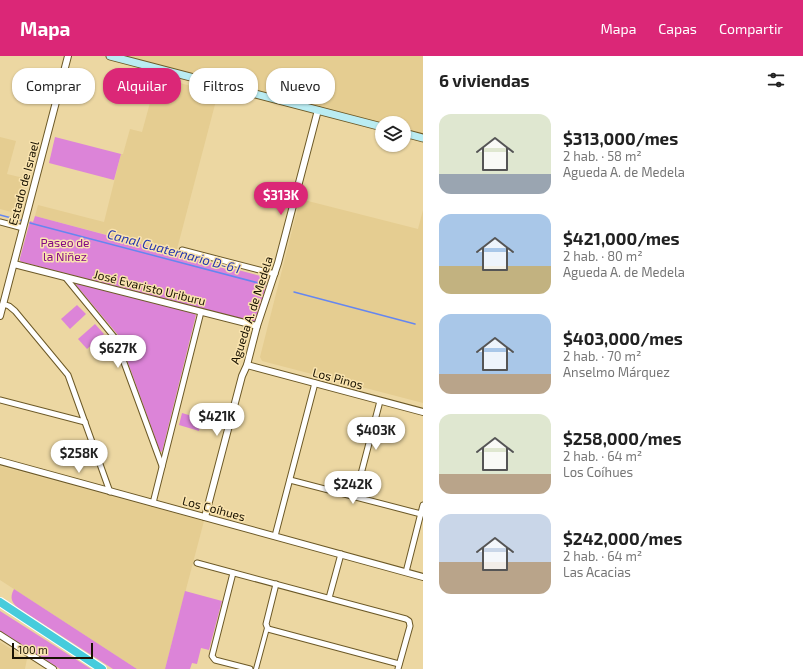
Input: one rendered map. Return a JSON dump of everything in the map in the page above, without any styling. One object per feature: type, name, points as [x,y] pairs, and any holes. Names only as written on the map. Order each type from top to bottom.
[{"type":"highway","points":[[0,602],[102,669]]},
{"type":"main road","points":[[110,56],[375,125]]},
{"type":"main road","points":[[411,135],[423,138]]},
{"type":"street","name":"Estado de Israel","points":[[0,316],[68,56]]},
{"type":"street","name":"Agueda A. de Medela","points":[[206,517],[242,376],[247,365],[257,326],[275,274],[318,110]]},
{"type":"street","points":[[0,222],[23,228]]},
{"type":"street","points":[[182,250],[275,274]]},
{"type":"street","name":"José Evaristo Uriburu","points":[[14,264],[257,326]]},
{"type":"street","points":[[65,277],[115,338],[162,466]]},
{"type":"street","points":[[3,300],[15,311],[65,371],[69,378],[110,492]]},
{"type":"street","points":[[153,503],[201,312]]},
{"type":"street","name":"Los Pinos","points":[[247,365],[423,412]]},
{"type":"street","points":[[275,536],[315,383]]},
{"type":"street","points":[[0,400],[85,422]]},
{"type":"street","points":[[355,497],[380,400]]},
{"type":"street","name":"Los Coíhues","points":[[0,461],[423,577]]},
{"type":"street","points":[[290,480],[421,514]]},
{"type":"street","points":[[406,572],[423,505]]},
{"type":"street","points":[[329,598],[341,554]]},
{"type":"street","points":[[197,564],[405,618],[409,621],[409,627],[399,667],[267,628]]},
{"type":"street","points":[[233,573],[212,652],[212,657],[215,660],[235,667],[250,669]]},
{"type":"street","points":[[257,669],[276,584]]},
{"type":"street","points":[[0,635],[53,669]]},
{"type":"shaded area","points":[[126,56],[423,56],[423,134],[411,131],[411,116],[375,116],[375,121],[309,104],[335,104],[335,68],[266,68],[266,93],[258,91],[258,68],[189,68],[189,72],[181,70],[181,68],[172,68]]},
{"type":"shaded area","points":[[181,83],[189,85],[189,104],[215,104],[176,253],[35,216],[38,205],[104,222],[121,154],[123,154],[130,129],[142,132],[150,104],[181,104]]},
{"type":"shaded area","points":[[0,137],[16,141],[7,174],[28,179],[19,214],[0,209]]},
{"type":"shaded area","points":[[300,199],[418,229],[423,210],[423,403],[262,361],[260,357]]},
{"type":"shaded area","points":[[0,466],[204,521],[165,669],[137,669],[0,580]]},
{"type":"shaded area","points":[[0,642],[27,659],[25,669],[0,669]]},
{"type":"green space","points":[[55,137],[121,154],[114,180],[49,163]]},
{"type":"green space","name":"Paseo de la Niñez","points":[[35,216],[268,278],[256,322],[22,262],[20,261],[20,258],[30,221],[33,222]]},
{"type":"green space","points":[[76,283],[196,315],[162,452],[160,451],[118,335],[76,285]]},
{"type":"green space","points":[[77,305],[86,314],[70,329],[61,319]]},
{"type":"green space","points":[[95,324],[104,334],[87,349],[78,339]]},
{"type":"green space","points":[[182,413],[202,419],[199,431],[179,425]]},
{"type":"green space","points":[[14,589],[137,669],[113,669],[20,609],[12,600]]},
{"type":"green space","points":[[185,591],[222,601],[209,650],[201,648],[197,664],[192,663],[190,669],[165,669]]},
{"type":"green space","points":[[0,611],[91,669],[60,669],[0,631]]},
{"type":"waterway","name":"Canal Cuaternario D-6 I","points":[[0,215],[23,221]]},
{"type":"waterway","name":"Canal Cuaternario D-6 I","points":[[30,223],[266,285]]},
{"type":"waterway","name":"Canal Cuaternario D-6 I","points":[[294,292],[415,324]]}]
